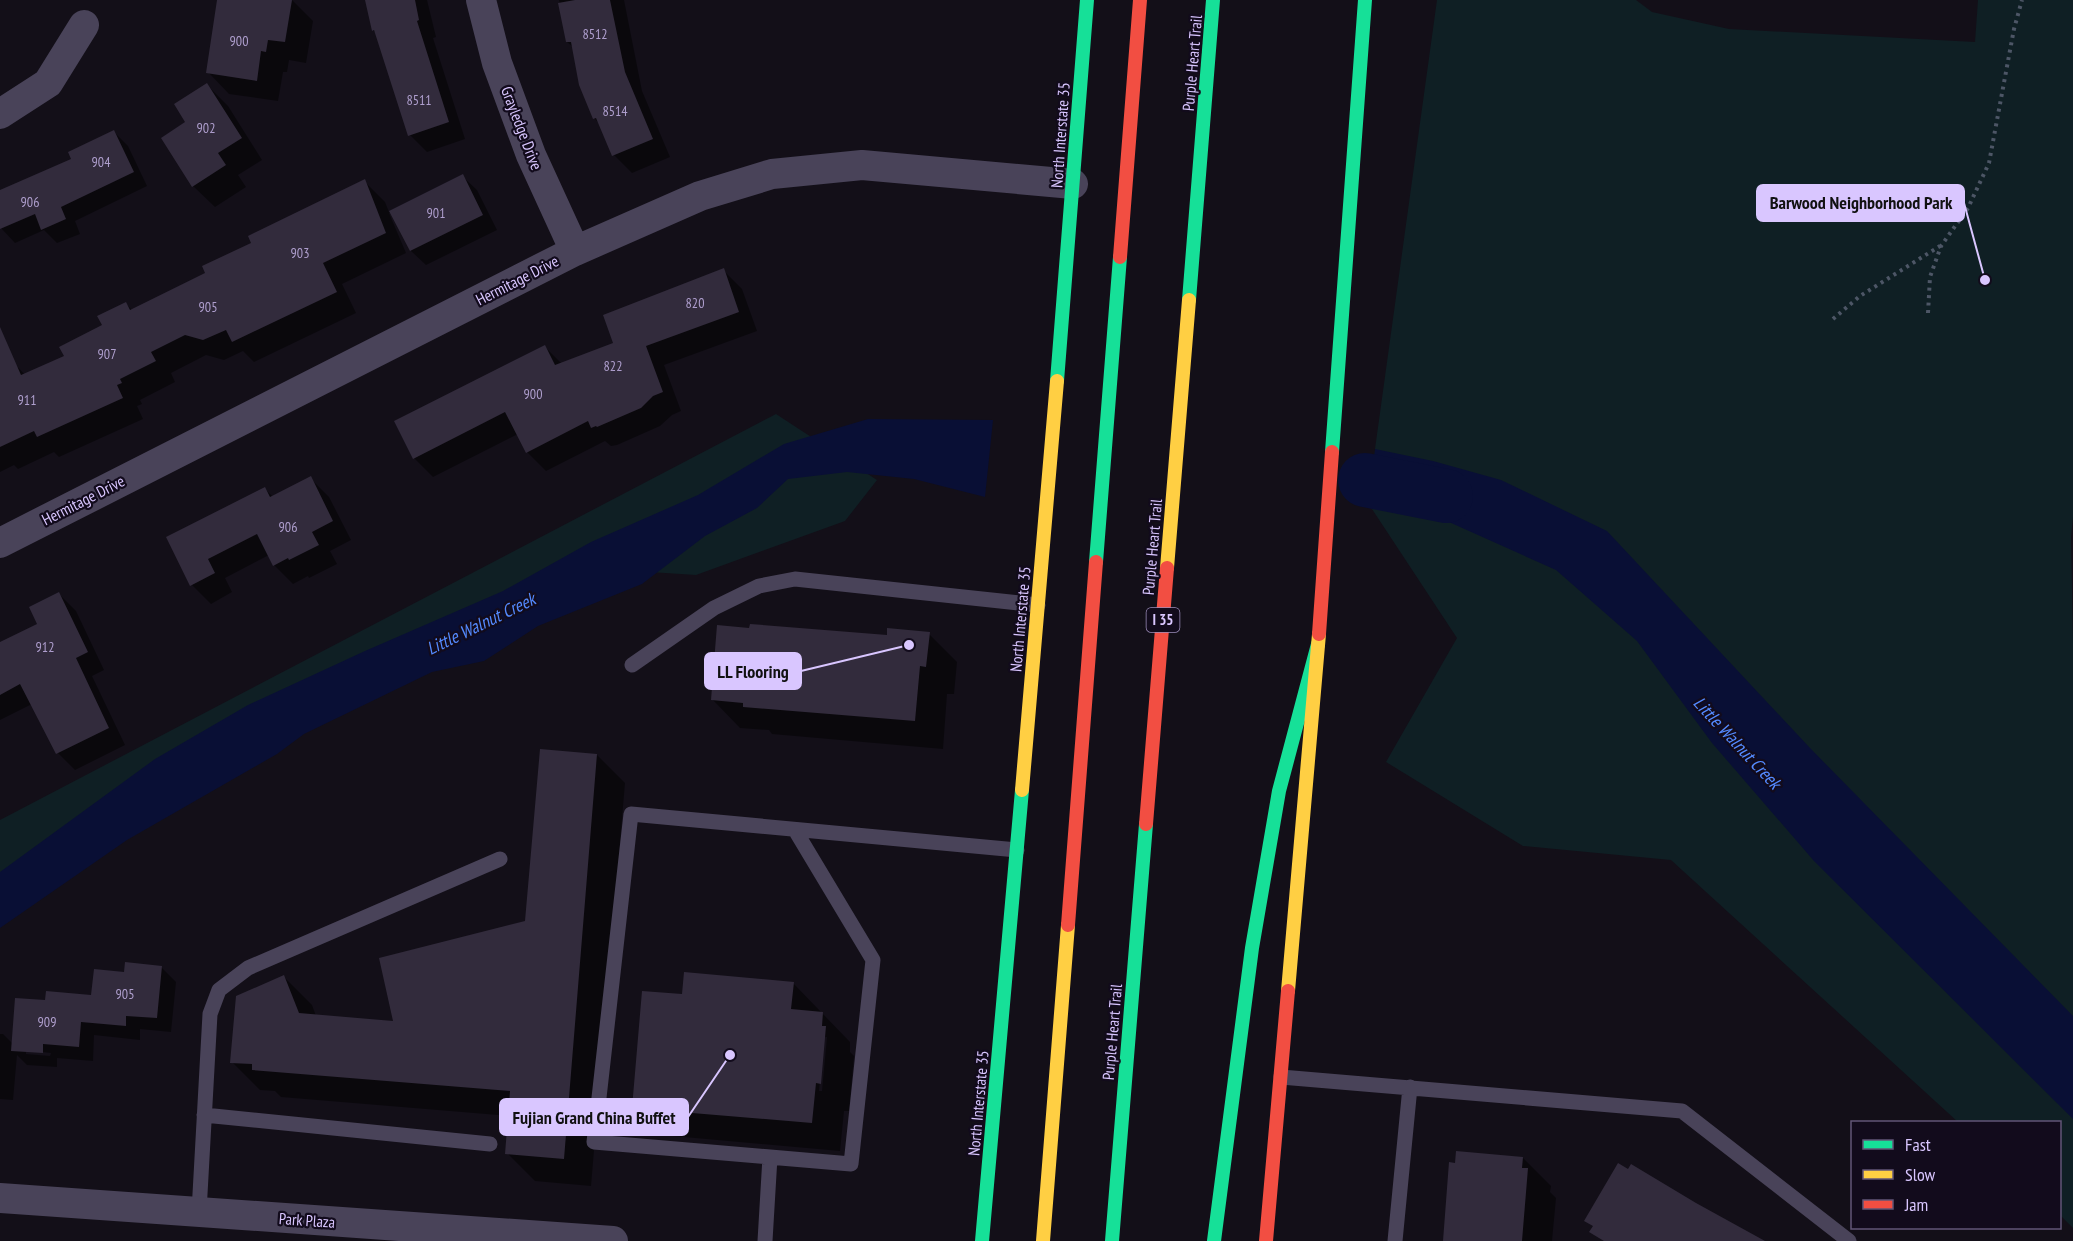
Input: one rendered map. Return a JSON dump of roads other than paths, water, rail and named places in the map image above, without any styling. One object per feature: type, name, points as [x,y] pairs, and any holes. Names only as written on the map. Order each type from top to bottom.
[{"type":"main road","name":"North Interstate 35","points":[[982,1241],[1038,606],[1087,0]]},
{"type":"main road","points":[[1043,1241],[1140,0]]},
{"type":"main road","name":"Purple Heart Trail","points":[[1112,1241],[1213,0]]},
{"type":"main road","points":[[1266,1241],[1318,644],[1365,0]]},
{"type":"main road","points":[[1214,1241],[1252,948],[1279,791],[1318,644]]},
{"type":"street","name":"Grayledge Drive","points":[[481,0],[497,63],[531,155],[575,250]]},
{"type":"street","points":[[0,114],[48,83],[84,25]]},
{"type":"street","name":"Hermitage Drive","points":[[0,543],[575,250],[700,196],[772,174],[862,165],[1073,184]]},
{"type":"street","name":"Park Plaza","points":[[0,1198],[199,1212],[420,1234],[613,1241]]},
{"type":"lane","points":[[632,665],[714,608],[759,586],[795,579],[1038,606]]},
{"type":"lane","points":[[795,830],[873,960],[851,1164],[594,1142],[630,814],[1017,850]]},
{"type":"lane","points":[[199,1212],[210,1014],[219,990],[248,968],[500,859]]},
{"type":"lane","points":[[1281,1077],[1682,1111],[1849,1241]]},
{"type":"lane","points":[[1395,1241],[1410,1087]]},
{"type":"lane","points":[[204,1115],[490,1144]]},
{"type":"lane","points":[[765,1241],[770,1157]]},
{"type":"water","points":[[868,419],[993,420],[985,497],[914,479],[847,472],[788,479],[757,508],[705,536],[642,584],[538,626],[484,661],[432,672],[304,734],[277,754],[127,840],[0,928],[0,872],[155,759],[248,705],[503,591],[591,542],[698,495],[784,444]]},
{"type":"water","points":[[1375,449],[1433,461],[1501,480],[1607,531],[1810,748],[2073,1016],[2073,1119],[1814,861],[1712,743],[1637,641],[1556,570],[1440,518],[1370,506]]},
{"type":"waterway","name":"Little Walnut Creek","points":[[1365,480],[1446,496]]},
{"type":"place","name":"Barwood Neighborhood Park","points":[[1985,280]]},
{"type":"place","name":"LL Flooring","points":[[909,645]]},
{"type":"place","name":"Fujian Grand China Buffet","points":[[730,1055]]}]
